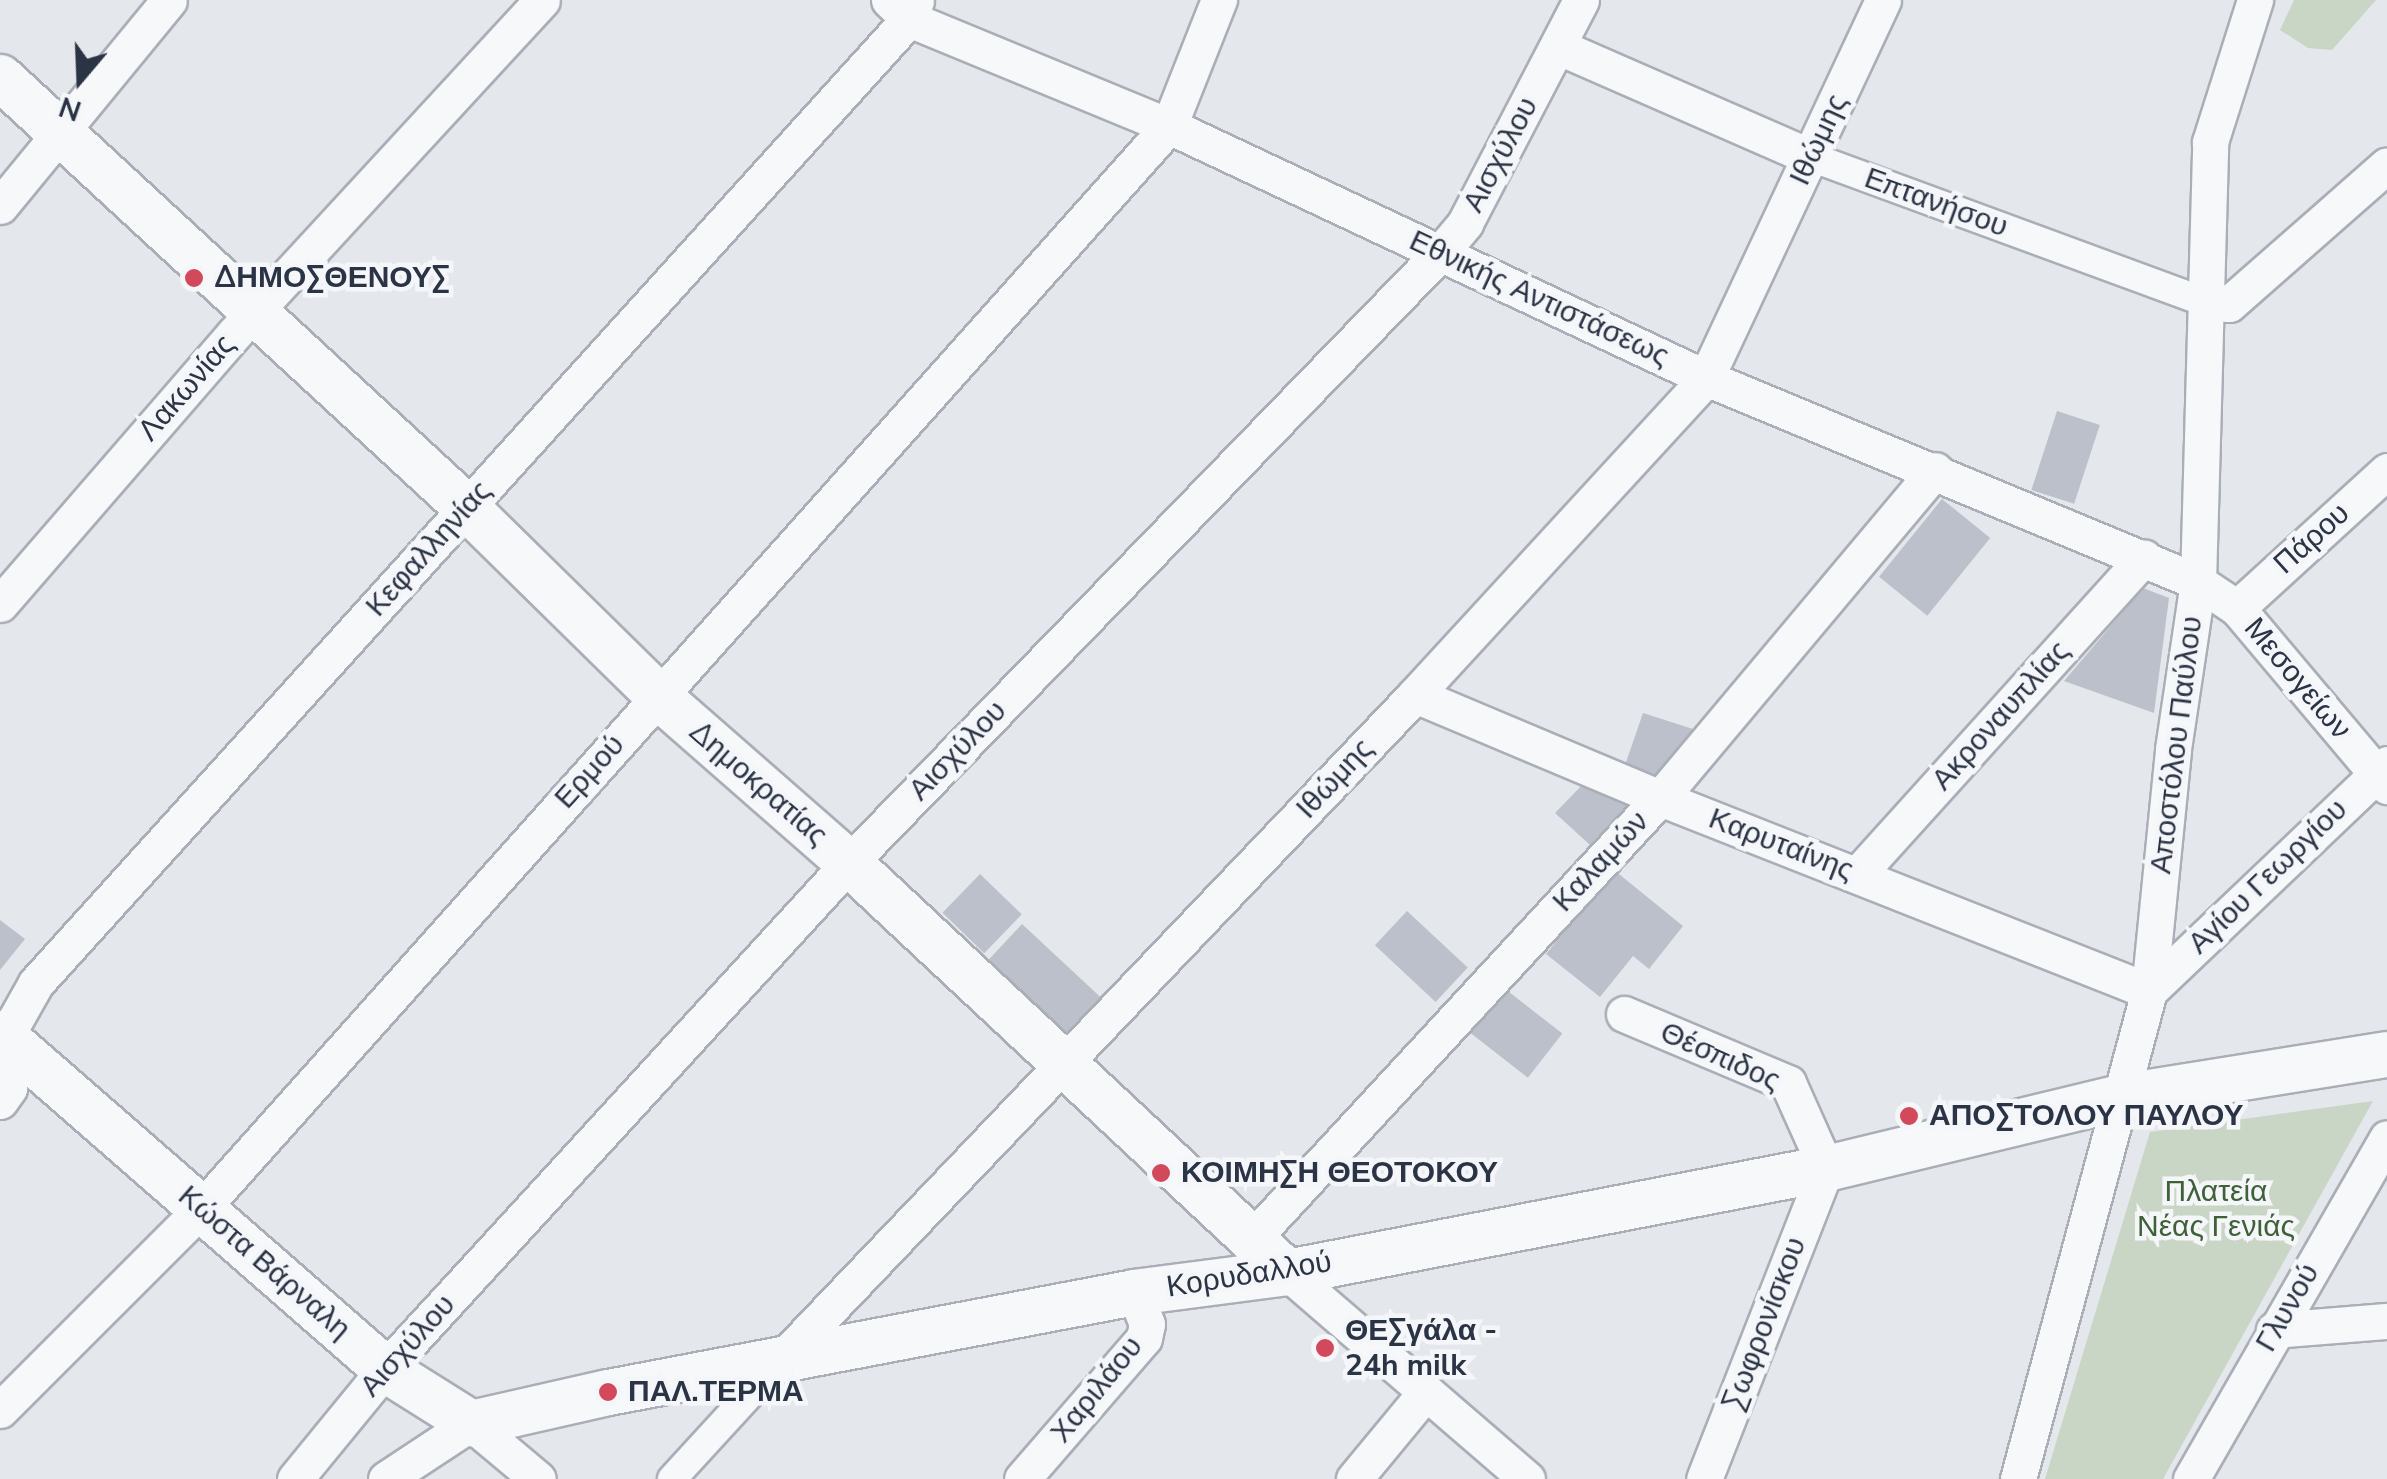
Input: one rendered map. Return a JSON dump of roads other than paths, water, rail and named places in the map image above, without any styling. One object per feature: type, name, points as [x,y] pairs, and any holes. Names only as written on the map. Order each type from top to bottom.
[{"type":"street","points":[[0,206],[169,0]]},
{"type":"street","name":"Λακωνίας","points":[[0,604],[255,312],[542,0]]},
{"type":"street","points":[[1169,126],[1219,0]]},
{"type":"street","name":"Αισχύλου","points":[[296,1479],[386,1369],[849,863],[1440,252],[1464,224],[1581,0]]},
{"type":"street","name":"Ιθώμης","points":[[672,1479],[1415,695],[1706,378],[1883,0]]},
{"type":"street","name":"Αποστόλου Παύλου","points":[[2018,1479],[2124,1096],[2149,991],[2173,749],[2198,582],[2210,142],[2253,0]]},
{"type":"street","name":"Εθνικής Αντιστάσεως","points":[[905,6],[1706,378],[2198,582]]},
{"type":"street","name":"Κεφαλληνίας","points":[[3,1035],[36,983],[466,507],[905,6]]},
{"type":"street","name":"Επτανήσου","points":[[1559,47],[1811,156],[2206,302]]},
{"type":"street","name":"Δημοκρατίας","points":[[0,76],[466,507],[658,696],[849,863],[1287,1272],[1527,1479]]},
{"type":"street","name":"Ερμού","points":[[0,1410],[201,1209],[1169,126]]},
{"type":"street","points":[[2206,302],[2229,304],[2387,165]]},
{"type":"street","name":"Καλαμών","points":[[1252,1239],[1660,798],[1935,470]]},
{"type":"street","name":"Πάρου","points":[[2237,608],[2387,470]]},
{"type":"street","name":"Ακροναυπλίας","points":[[1858,875],[2144,557]]},
{"type":"street","name":"Μεσογείων","points":[[2198,582],[2237,608],[2383,774]]},
{"type":"street","name":"Καρυταίνης","points":[[1415,695],[1660,798],[2149,991]]},
{"type":"street","name":"Αγίου Γεωργίου","points":[[2149,991],[2383,774]]},
{"type":"street","name":"Θέσπιδος","points":[[1624,1014],[1788,1083],[1826,1168]]},
{"type":"street","points":[[0,1101],[9,1088],[3,1035]]},
{"type":"street","name":"Κώστα Βάρναλη","points":[[3,1035],[386,1369],[471,1423],[538,1479]]},
{"type":"street","name":"Κορυδαλλού","points":[[386,1479],[471,1423],[608,1392],[1134,1292],[1287,1272],[1826,1168],[2124,1096],[2387,1054]]},
{"type":"street","name":"Γλυνού","points":[[2191,1479],[2387,1138]]},
{"type":"street","name":"Σωφρονίσκου","points":[[1704,1479],[1826,1168]]},
{"type":"street","name":"Χαριλάου","points":[[1022,1479],[1144,1338],[1147,1324],[1134,1292]]},
{"type":"street","points":[[2274,1330],[2387,1321]]},
{"type":"street","points":[[1354,1479],[1426,1392]]},
{"type":"place","name":"ΔΗΜΟΣΘΕΝΟΥΣ","points":[[194,278]]},
{"type":"place","name":"ΑΠΟΣΤΟΛΟΥ ΠΑΥΛΟΥ","points":[[1909,1116]]},
{"type":"place","name":"ΚΟΙΜΗΣΗ ΘΕΟΤΟΚΟΥ","points":[[1161,1173]]},
{"type":"place","name":"ΘΕΣγάλα - 24h milk","points":[[1325,1348]]},
{"type":"place","name":"ΠΑΛ.ΤΕΡΜΑ","points":[[608,1392]]},
{"type":"park label","name":"Πλατεία Νέας Γενιάς","points":[[2216,1209]]}]
